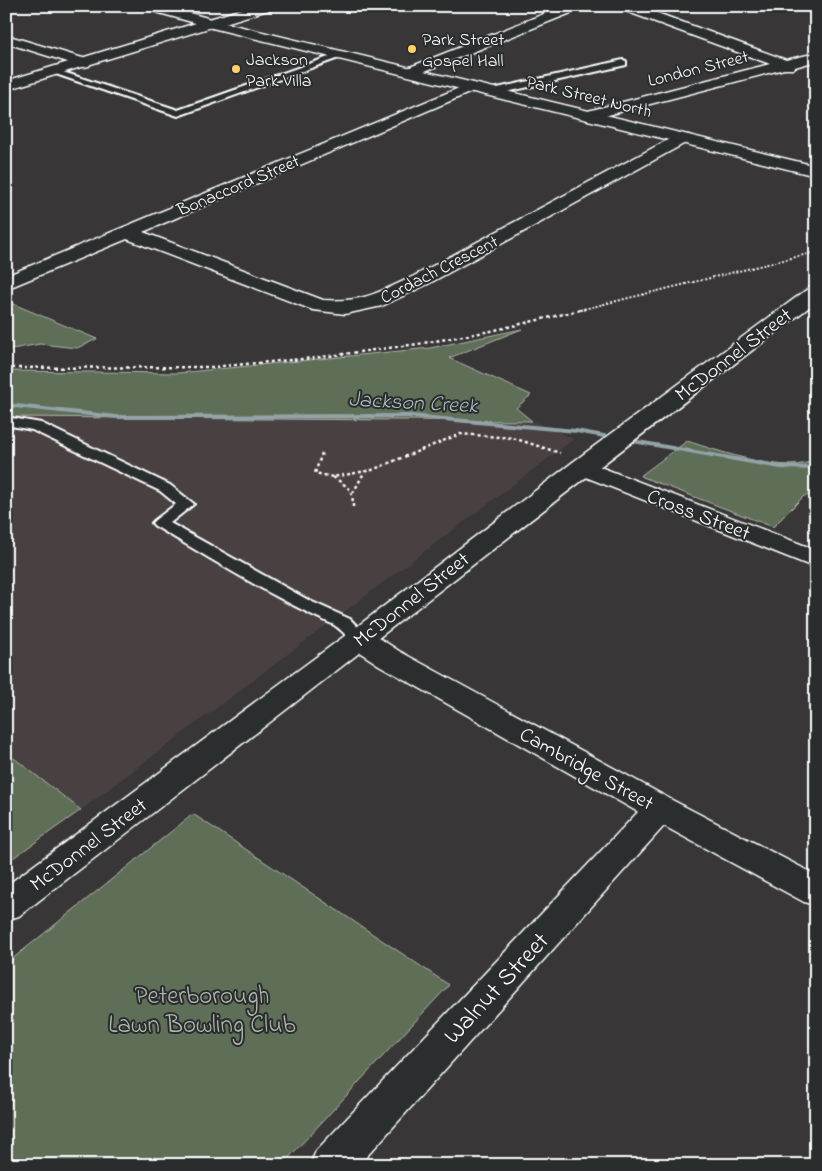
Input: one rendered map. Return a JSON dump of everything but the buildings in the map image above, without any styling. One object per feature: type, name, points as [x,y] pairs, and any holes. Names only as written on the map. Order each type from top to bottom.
[{"type":"street","name":"Park Street North","points":[[150,6],[213,24],[816,171]]},
{"type":"street","points":[[6,86],[213,24],[266,6]]},
{"type":"street","points":[[410,72],[576,6]]},
{"type":"street","points":[[625,6],[808,73]]},
{"type":"street","points":[[6,39],[84,63]]},
{"type":"street","name":"London Street","points":[[589,115],[816,57]]},
{"type":"street","name":"Bonaccord Street","points":[[6,283],[471,87]]},
{"type":"street","name":"Cordach Crescent","points":[[126,232],[320,306],[345,308],[375,302],[421,280],[682,138]]},
{"type":"street","name":"McDonnel Street","points":[[6,906],[360,639],[582,459],[634,428],[816,292]]},
{"type":"street","name":"Cross Street","points":[[582,459],[816,560]]},
{"type":"street","name":"Cambridge Street","points":[[360,639],[389,658],[660,809],[816,892]]},
{"type":"street","name":"Walnut Street","points":[[331,1165],[660,809]]},
{"type":"lane","points":[[54,72],[178,113],[343,55]]},
{"type":"lane","points":[[493,92],[623,63]]},
{"type":"lane","points":[[6,421],[36,426],[165,488],[186,504],[160,523],[304,605],[344,623],[360,639]]},
{"type":"path","points":[[6,368],[212,367],[314,358],[418,344],[491,331],[816,252]]},
{"type":"path","points":[[322,453],[315,473],[333,476],[365,471],[460,434],[513,438],[582,459]]},
{"type":"path","points":[[352,507],[354,493],[365,471]]},
{"type":"path","points":[[333,476],[354,493]]},
{"type":"shaded area","points":[[6,417],[532,421],[574,439],[81,810],[6,752]]},
{"type":"green space","points":[[11,303],[97,339],[77,348],[40,344],[6,350],[6,305]]},
{"type":"green space","points":[[522,329],[449,358],[531,395],[516,408],[532,421],[6,417],[6,371],[178,373],[430,348]]},
{"type":"green space","points":[[687,441],[772,464],[790,465],[805,463],[816,458],[816,495],[804,496],[773,527],[640,476]]},
{"type":"green space","points":[[6,752],[81,810],[6,863]]},
{"type":"green space","name":"Peterborough Lawn Bowling Club","points":[[193,814],[449,985],[282,1165],[6,1165],[6,964]]},
{"type":"waterway","name":"Jackson Creek","points":[[6,405],[117,417],[410,416],[576,431],[780,467],[816,468]]},
{"type":"place","name":"Park Street Gospel Hall","points":[[412,49]]},
{"type":"place","name":"Jackson Park Villa","points":[[236,69]]}]
